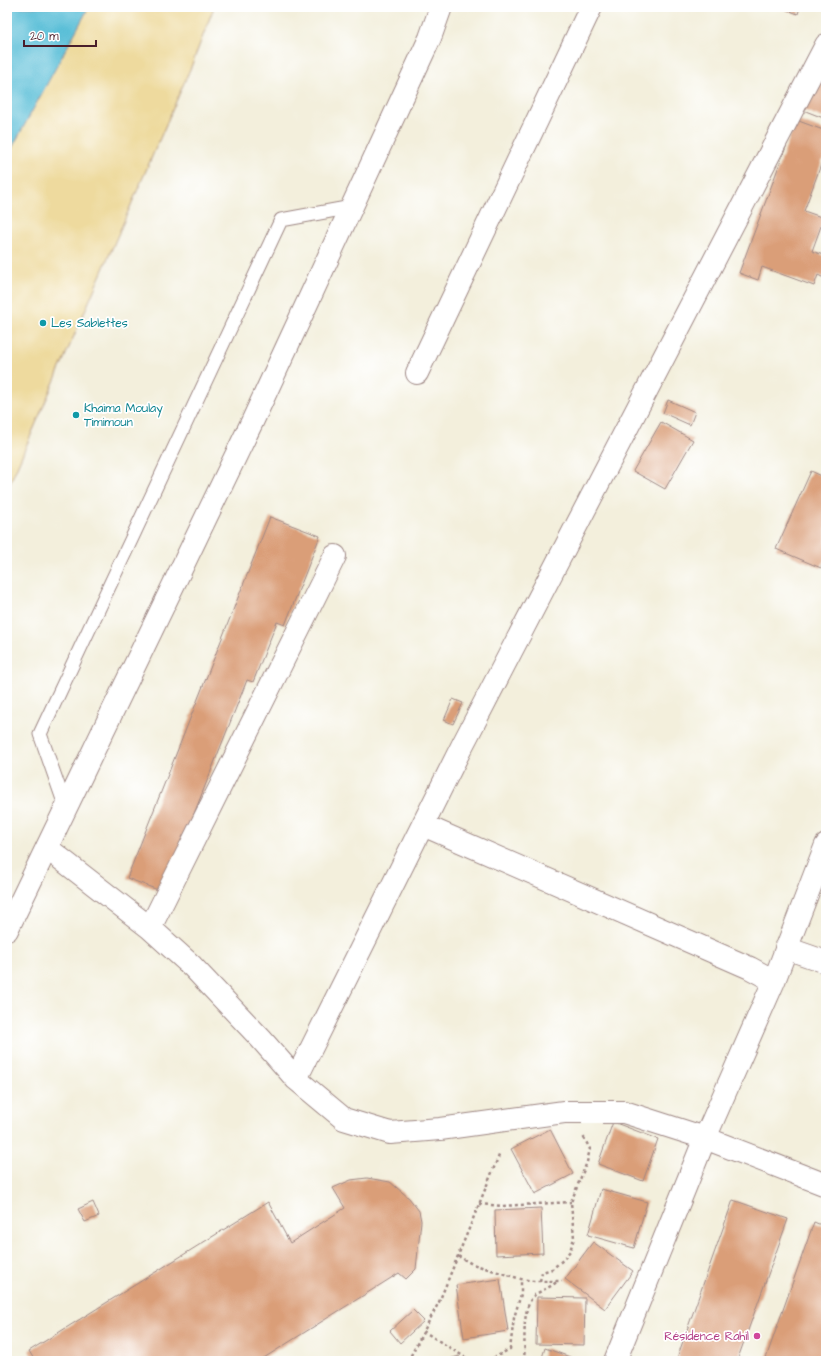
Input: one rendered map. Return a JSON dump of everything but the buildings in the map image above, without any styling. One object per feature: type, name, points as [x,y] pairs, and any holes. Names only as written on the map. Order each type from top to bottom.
[{"type":"street","points":[[7,930],[250,427],[430,38],[441,7]]},
{"type":"street","points":[[416,373],[591,7]]},
{"type":"street","points":[[296,1080],[462,746],[826,45]]},
{"type":"street","points":[[150,928],[335,556]]},
{"type":"street","points":[[423,825],[750,968],[774,981]]},
{"type":"street","points":[[615,1361],[705,1138],[774,981],[826,845]]},
{"type":"street","points":[[47,848],[150,928],[192,966],[261,1039],[296,1080],[344,1119],[390,1133],[440,1129],[564,1112],[624,1112],[705,1138],[826,1186]]},
{"type":"street","points":[[786,948],[826,962]]},
{"type":"lane","points":[[66,808],[40,734],[281,220],[352,207]]},
{"type":"path","points":[[540,1281],[542,1272],[552,1269],[570,1251],[574,1238],[571,1202],[588,1162],[590,1149],[583,1134]]},
{"type":"path","points":[[408,1361],[439,1302],[500,1153]]},
{"type":"path","points":[[479,1204],[502,1206],[571,1202]]},
{"type":"path","points":[[458,1256],[472,1264],[521,1280],[562,1281]]},
{"type":"path","points":[[488,1361],[510,1349],[514,1318],[521,1294],[521,1280]]},
{"type":"path","points":[[524,1361],[526,1312],[535,1295],[549,1289],[558,1281]]},
{"type":"path","points":[[423,1331],[471,1361]]},
{"type":"sand","name":"Les Sablettes","points":[[89,7],[214,7],[191,67],[7,490],[7,157]]},
{"type":"water","points":[[7,7],[89,7],[7,157]]},
{"type":"place","name":"Les Sablettes","points":[[43,323]]},
{"type":"place","name":"Khaima Moulay Timimoun","points":[[76,415]]},
{"type":"place","name":"Résidence Rahil","points":[[757,1336]]}]
